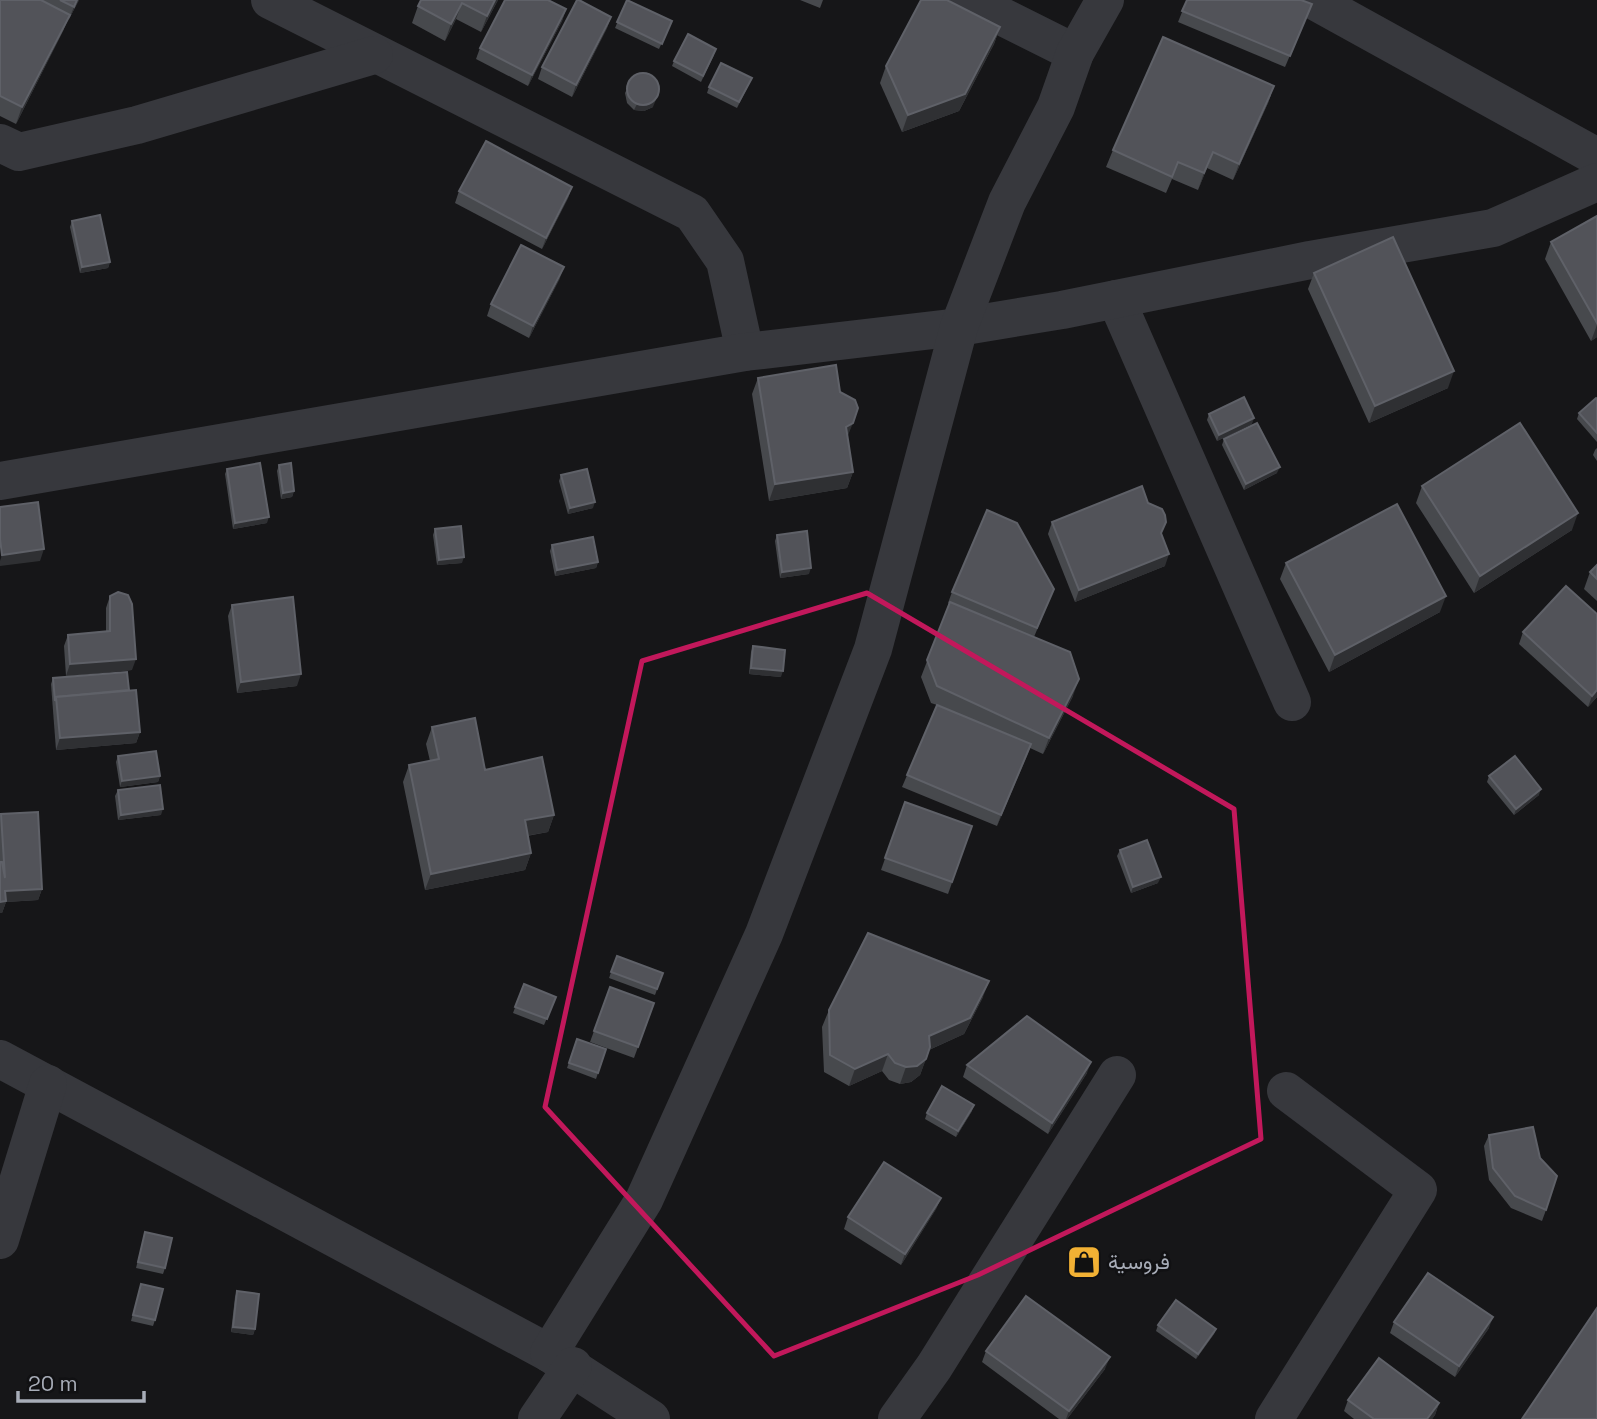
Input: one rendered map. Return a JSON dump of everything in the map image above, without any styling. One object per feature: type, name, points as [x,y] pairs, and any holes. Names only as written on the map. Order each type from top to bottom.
[{"type":"street","points":[[270,0],[374,55],[692,212],[725,261],[746,352]]},
{"type":"street","points":[[970,0],[1075,53]]},
{"type":"street","points":[[537,1419],[561,1359],[644,1200],[764,934],[873,649],[959,327],[1007,202],[1056,107],[1075,53],[1105,0]]},
{"type":"street","points":[[1313,0],[1597,157]]},
{"type":"street","points":[[0,143],[19,152],[124,128],[374,55]]},
{"type":"street","points":[[0,481],[746,352],[959,327],[1116,299],[1493,228],[1597,182]]},
{"type":"street","points":[[1116,299],[1292,702]]},
{"type":"street","points":[[0,1059],[561,1359],[651,1419]]},
{"type":"street","points":[[897,1419],[934,1367],[1117,1075]]},
{"type":"street","points":[[0,1240],[48,1084]]},
{"type":"street","points":[[1275,1419],[1418,1190],[1286,1091]]},
{"type":"highlighted area","points":[[867,593],[1234,809],[1261,1139],[978,1275],[774,1356],[545,1107],[642,661]]},
{"type":"building","points":[[0,0],[41,0],[70,15],[22,107],[0,96]]},
{"type":"building","points":[[60,0],[77,0],[74,7]]},
{"type":"building","points":[[421,0],[495,0],[487,16],[462,3],[451,24],[418,6]]},
{"type":"building","points":[[505,0],[548,0],[566,9],[532,75],[480,48]]},
{"type":"building","points":[[577,0],[611,17],[576,85],[542,67]]},
{"type":"building","points":[[627,0],[672,21],[662,44],[617,22]]},
{"type":"building","points":[[921,0],[947,0],[1000,27],[965,94],[908,115],[886,66]]},
{"type":"building","points":[[1187,0],[1301,0],[1312,4],[1290,56],[1182,11]]},
{"type":"building","points":[[688,34],[716,49],[703,76],[674,61]]},
{"type":"building","points":[[1163,37],[1274,86],[1239,164],[1213,152],[1204,173],[1178,162],[1172,177],[1113,150]]},
{"type":"building","points":[[721,63],[752,78],[739,102],[709,87]]},
{"type":"building","points":[[643,73],[654,78],[659,89],[654,100],[643,105],[632,100],[627,89],[632,78]]},
{"type":"building","points":[[486,141],[572,187],[546,238],[459,191]]},
{"type":"building","points":[[100,215],[110,262],[82,267],[72,221]]},
{"type":"building","points":[[1597,216],[1597,323],[1551,242]]},
{"type":"building","points":[[1393,237],[1454,371],[1375,406],[1314,273]]},
{"type":"building","points":[[521,245],[564,267],[533,326],[491,304]]},
{"type":"building","points":[[836,365],[840,392],[855,400],[858,408],[853,423],[846,427],[853,472],[775,484],[758,378]]},
{"type":"building","points":[[1244,397],[1254,418],[1219,435],[1209,414]]},
{"type":"building","points":[[1597,399],[1597,433],[1579,413]]},
{"type":"building","points":[[1257,423],[1280,467],[1246,484],[1224,439]]},
{"type":"building","points":[[1520,423],[1578,513],[1480,576],[1422,486]]},
{"type":"building","points":[[260,463],[269,517],[235,523],[227,469]]},
{"type":"building","points":[[291,463],[294,491],[283,493],[279,465]]},
{"type":"building","points":[[587,469],[595,502],[570,508],[561,475]]},
{"type":"building","points":[[1142,486],[1148,503],[1162,509],[1165,515],[1166,522],[1161,533],[1169,554],[1079,590],[1052,522]]},
{"type":"building","points":[[38,502],[44,549],[2,555],[0,507]]},
{"type":"building","points":[[1397,504],[1446,596],[1335,655],[1286,563]]},
{"type":"building","points":[[987,510],[1017,523],[1054,589],[1037,628],[952,592]]},
{"type":"building","points":[[461,526],[464,557],[439,560],[435,529]]},
{"type":"building","points":[[807,531],[811,568],[782,572],[777,535]]},
{"type":"building","points":[[593,537],[598,562],[557,570],[552,545]]},
{"type":"building","points":[[1597,565],[1597,579],[1590,572]]},
{"type":"building","points":[[1566,586],[1597,614],[1597,690],[1592,696],[1523,632]]},
{"type":"building","points":[[118,592],[128,595],[132,604],[136,659],[70,664],[68,635],[110,631],[110,596]]},
{"type":"building","points":[[293,597],[301,674],[241,682],[232,605]]},
{"type":"building","points":[[950,602],[1070,652],[1079,679],[1049,738],[937,686],[927,660]]},
{"type":"building","points":[[753,646],[785,650],[783,671],[751,668]]},
{"type":"building","points":[[127,672],[129,690],[56,697],[55,701],[53,678]]},
{"type":"building","points":[[136,690],[140,732],[60,738],[56,697]]},
{"type":"building","points":[[937,705],[1031,744],[1001,815],[907,775]]},
{"type":"building","points":[[475,718],[485,770],[542,757],[554,815],[525,820],[531,853],[431,874],[409,765],[439,759],[432,727]]},
{"type":"building","points":[[156,751],[160,776],[122,781],[118,756]]},
{"type":"building","points":[[1515,756],[1541,789],[1516,809],[1489,776]]},
{"type":"building","points":[[160,785],[163,809],[121,815],[118,790]]},
{"type":"building","points":[[905,802],[972,826],[952,882],[885,858]]},
{"type":"building","points":[[38,812],[42,889],[5,891],[6,901],[0,902],[0,862],[5,878],[1,814]]},
{"type":"building","points":[[1147,840],[1161,877],[1133,887],[1120,850]]},
{"type":"building","points":[[868,933],[989,981],[970,1018],[929,1036],[930,1047],[926,1059],[917,1066],[906,1067],[895,1063],[888,1054],[855,1069],[830,1055],[829,1010]]},
{"type":"building","points":[[617,956],[663,973],[657,989],[611,972]]},
{"type":"building","points":[[524,984],[556,997],[547,1019],[515,1007]]},
{"type":"building","points":[[610,987],[654,1003],[638,1047],[594,1031]]},
{"type":"building","points":[[1027,1016],[1091,1062],[1052,1123],[967,1065]]},
{"type":"building","points":[[577,1039],[606,1049],[598,1073],[569,1063]]},
{"type":"building","points":[[942,1086],[974,1105],[958,1131],[927,1113]]},
{"type":"building","points":[[1533,1127],[1540,1158],[1557,1176],[1546,1210],[1515,1196],[1493,1168],[1489,1135]]},
{"type":"building","points":[[884,1162],[941,1198],[905,1254],[848,1217]]},
{"type":"building","points":[[145,1232],[172,1238],[165,1268],[138,1262]]},
{"type":"building","points":[[1428,1273],[1493,1317],[1459,1366],[1394,1322]]},
{"type":"building","points":[[141,1284],[163,1289],[155,1320],[133,1315]]},
{"type":"building","points":[[237,1291],[259,1294],[255,1329],[233,1327]]},
{"type":"building","points":[[1026,1296],[1110,1357],[1069,1411],[986,1351]]},
{"type":"building","points":[[1176,1300],[1216,1329],[1198,1354],[1158,1325]]},
{"type":"building","points":[[1597,1308],[1597,1419],[1522,1419]]},
{"type":"building","points":[[1379,1358],[1439,1403],[1427,1419],[1374,1419],[1348,1400]]},
{"type":"place","name":"فروسية","points":[[1084,1262]]}]
